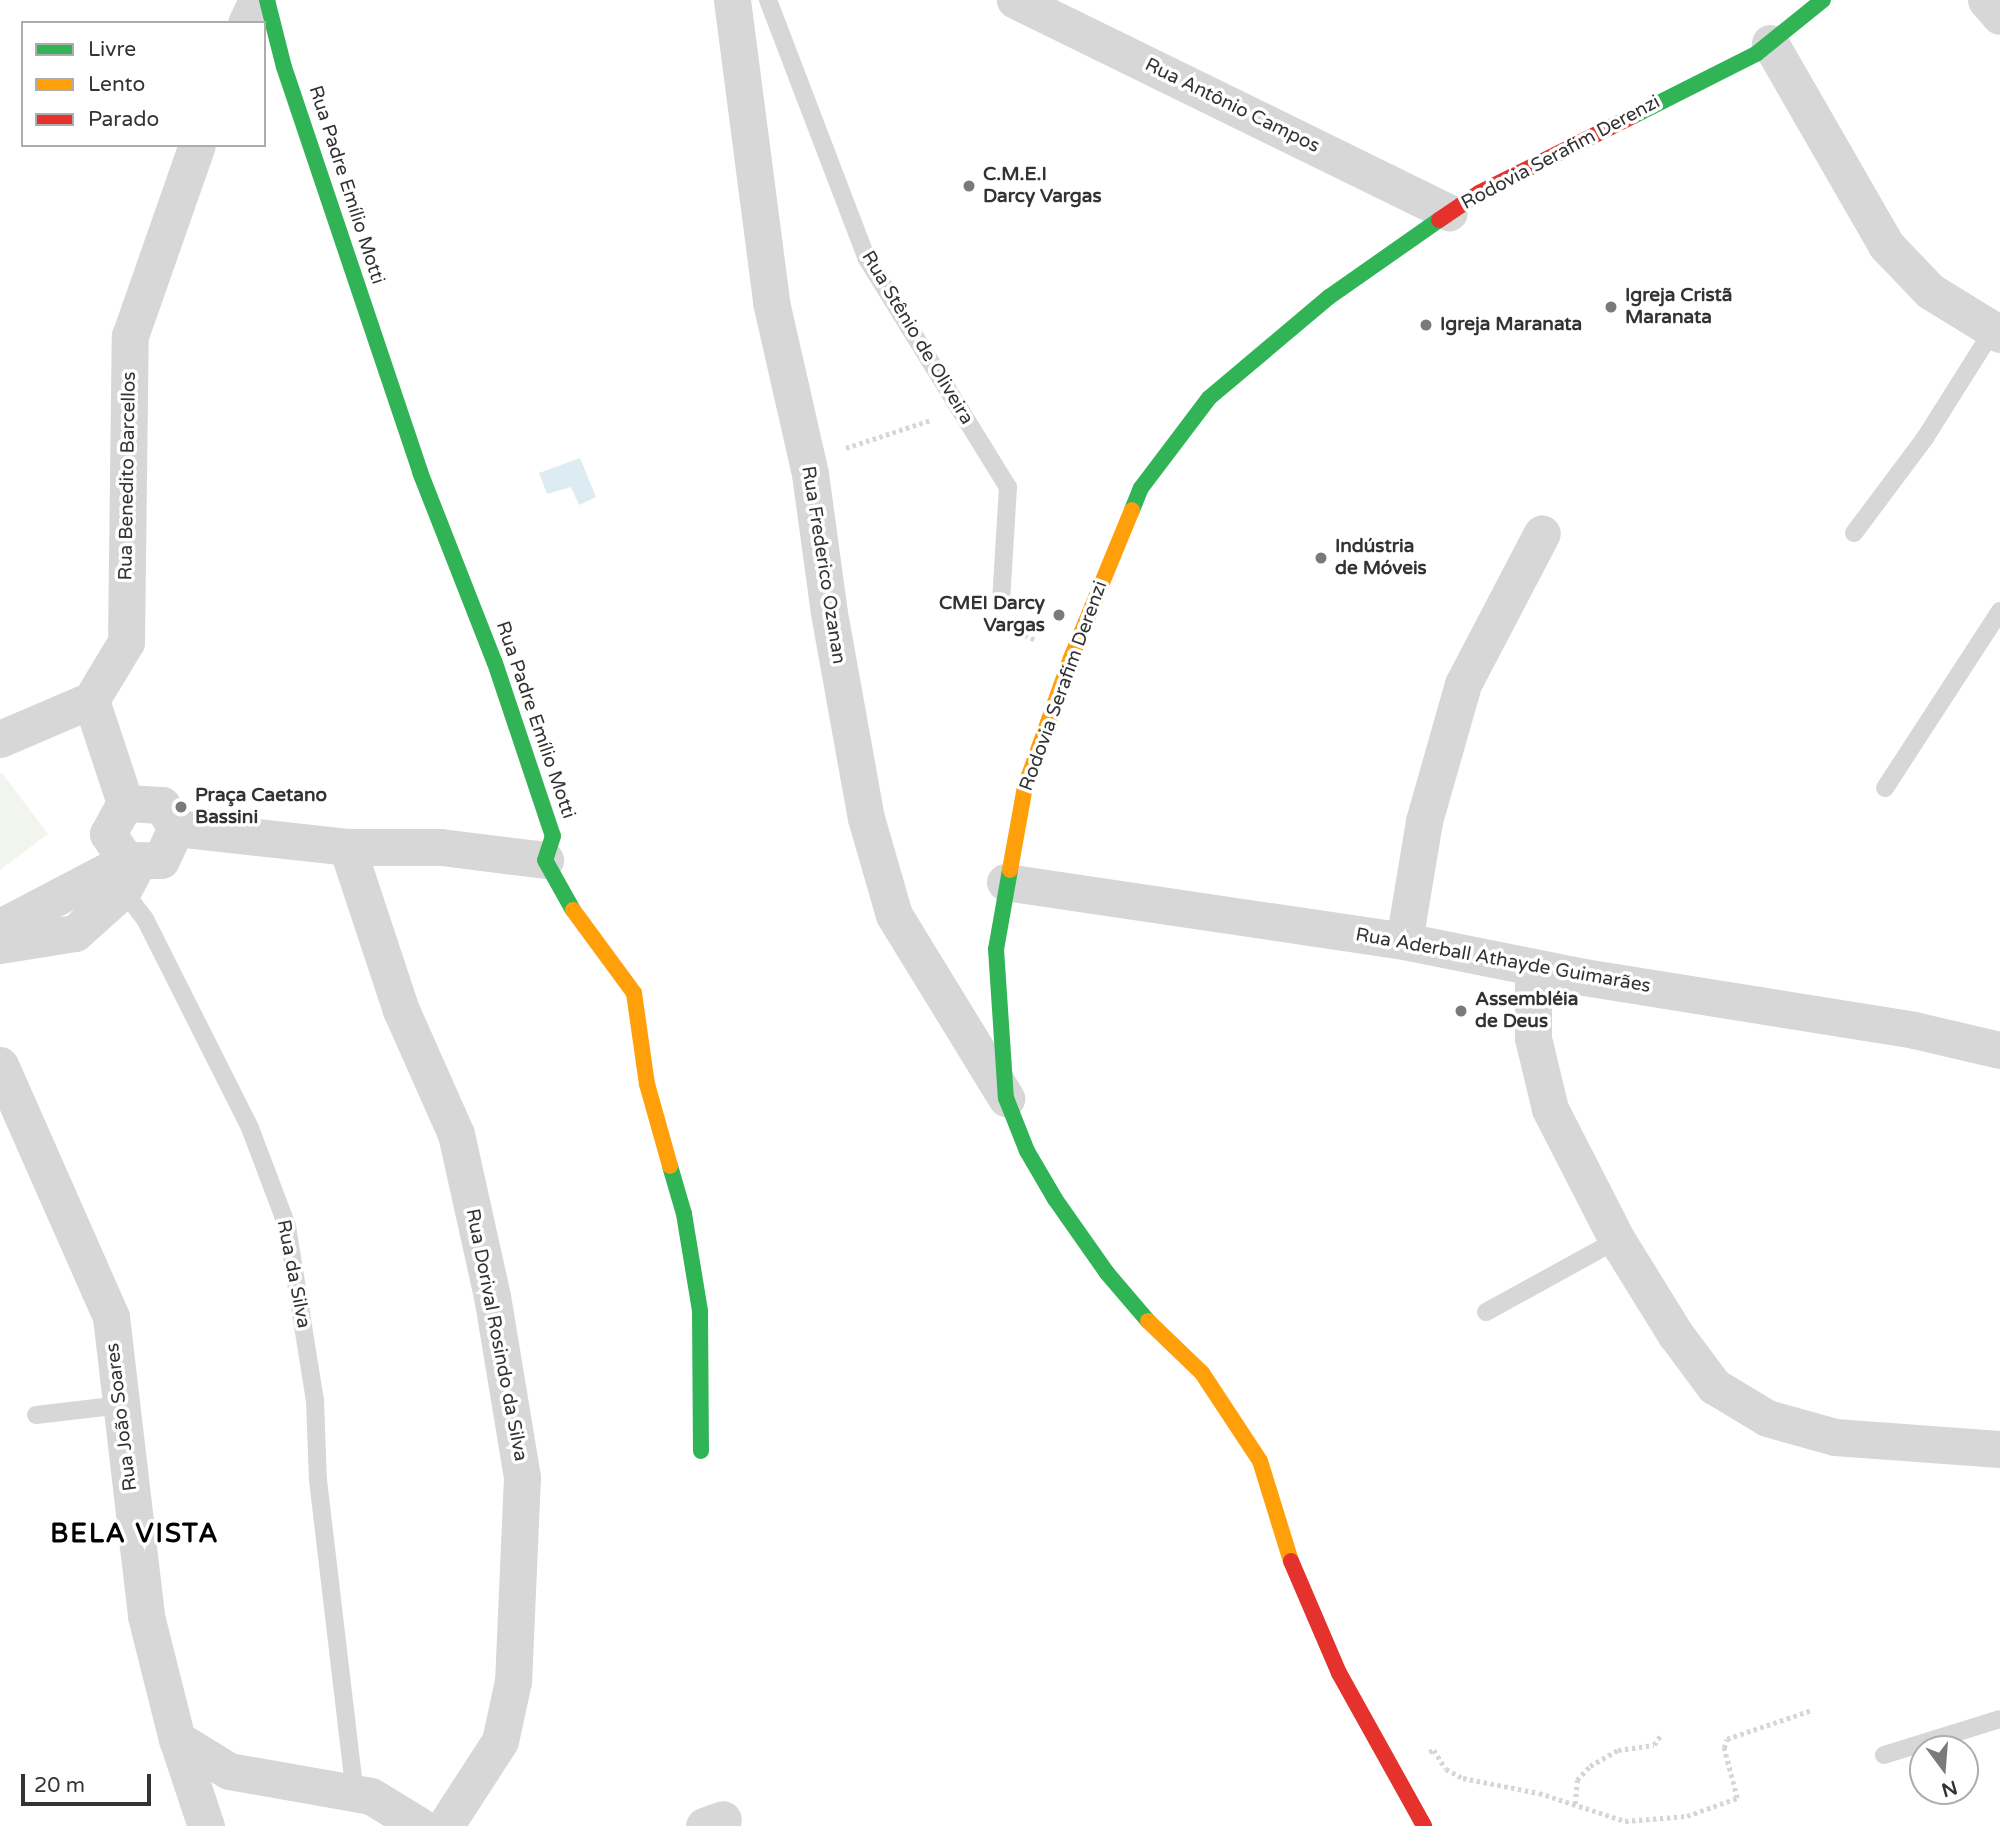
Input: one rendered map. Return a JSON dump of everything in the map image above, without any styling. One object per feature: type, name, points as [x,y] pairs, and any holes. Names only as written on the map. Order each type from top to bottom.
[{"type":"main road","name":"Rua Padre Emílio Motti","points":[[267,0],[289,80],[419,472],[495,663],[553,836],[545,859]]},
{"type":"main road","name":"Rodovia Serafim Derenzi","points":[[1424,1826],[1339,1673],[1295,1573],[1261,1461],[1202,1373],[1115,1282],[1055,1199],[1027,1151],[1006,1098],[996,949],[1005,882],[1024,787],[1070,657],[1141,488],[1209,398],[1329,296],[1479,193],[1756,54],[1823,0]]},
{"type":"main road","points":[[545,859],[582,927],[634,993],[647,1084],[684,1214],[700,1311],[701,1451]]},
{"type":"street","points":[[247,21],[257,0]]},
{"type":"street","name":"Rua Frederico Ozanan","points":[[732,0],[771,302],[810,474],[829,613],[866,818],[894,915],[1006,1098]]},
{"type":"street","name":"Rua Antônio Campos","points":[[1017,0],[1449,213]]},
{"type":"street","points":[[1986,0],[2000,16]]},
{"type":"street","points":[[1770,43],[1886,245],[1930,291],[1996,332]]},
{"type":"street","name":"Rua Benedito Barcellos","points":[[91,700],[125,642],[130,336],[196,147]]},
{"type":"street","points":[[1404,941],[1424,821],[1464,684],[1542,533]]},
{"type":"street","points":[[0,739],[91,700],[125,803],[108,834],[129,870]]},
{"type":"street","points":[[125,803],[162,805],[176,828]]},
{"type":"street","points":[[176,828],[347,847],[441,847],[545,859]]},
{"type":"street","points":[[0,927],[129,870],[161,860],[176,828]]},
{"type":"street","name":"Rua Dorival Rosindo da Silva","points":[[347,847],[401,1010],[456,1134],[492,1296],[523,1477],[513,1681],[500,1741],[446,1826]]},
{"type":"street","points":[[0,945],[75,933],[129,870]]},
{"type":"street","name":"Rua Aderball Athayde Guimarães","points":[[1005,882],[1404,941],[1533,967],[1914,1030],[2000,1050]]},
{"type":"street","points":[[1533,967],[1533,1038],[1550,1108],[1617,1240],[1676,1335],[1714,1386],[1767,1418],[1835,1437],[2000,1449]]},
{"type":"street","name":"Rua João Soares","points":[[0,1065],[111,1317],[146,1616],[177,1739],[206,1826]]},
{"type":"street","points":[[177,1739],[229,1771],[371,1796],[420,1826]]},
{"type":"lane","name":"Rua Stênio de Oliveira","points":[[768,0],[867,258],[1007,487],[1002,600]]},
{"type":"lane","points":[[1854,533],[1925,438],[1996,332]]},
{"type":"lane","points":[[1885,788],[2000,611]]},
{"type":"lane","name":"Rua da Silva","points":[[129,870],[145,919],[250,1128],[287,1226],[315,1400],[331,1604],[355,1793]]},
{"type":"lane","points":[[1486,1312],[1617,1240]]},
{"type":"lane","points":[[36,1415],[121,1405]]},
{"type":"lane","points":[[1884,1755],[2000,1719]]},
{"type":"path","points":[[810,474],[838,451],[926,421],[963,416]]},
{"type":"path","points":[[1002,600],[1002,625],[1070,657]]},
{"type":"path","points":[[1471,1780],[1575,1804],[1625,1821],[1687,1816],[1735,1801],[1724,1748],[1727,1739],[1812,1710]]},
{"type":"path","points":[[1575,1804],[1577,1780],[1590,1766],[1618,1750],[1654,1745],[1660,1736]]},
{"type":"shaded area","points":[[580,458],[596,497],[579,505],[571,487],[547,494],[539,473]]},
{"type":"shaded area","points":[[2,773],[48,834],[0,870],[0,774]]},
{"type":"traffic: fast","points":[[267,0],[284,67],[420,472],[495,663],[553,836],[545,860],[573,910]]},
{"type":"traffic: fast","points":[[1633,116],[1756,54],[1823,0]]},
{"type":"traffic: fast","points":[[1132,510],[1141,488],[1209,398],[1329,297],[1439,220]]},
{"type":"traffic: fast","points":[[1010,870],[996,949],[1006,1098],[1027,1151],[1055,1199],[1107,1273],[1148,1321]]},
{"type":"traffic: fast","points":[[670,1166],[684,1214],[700,1311],[701,1451]]},
{"type":"traffic: slow","points":[[1010,870],[1025,787],[1071,658],[1132,510]]},
{"type":"traffic: slow","points":[[573,910],[634,993],[647,1084],[670,1166]]},
{"type":"traffic: slow","points":[[1148,1321],[1202,1373],[1260,1461],[1291,1561]]},
{"type":"traffic: jam","points":[[1439,220],[1479,193],[1633,116]]},
{"type":"traffic: jam","points":[[1291,1561],[1339,1673],[1424,1826]]},
{"type":"place","name":"C.M.E.I Darcy Vargas","points":[[969,186]]},
{"type":"place","name":"Igreja Cristã Maranata","points":[[1611,307]]},
{"type":"place","name":"Igreja Maranata","points":[[1426,325]]},
{"type":"place","name":"Indústria de Móveis","points":[[1321,558]]},
{"type":"place","name":"CMEI Darcy Vargas","points":[[1059,615]]},
{"type":"place","name":"Praça Caetano Bassini","points":[[181,807]]},
{"type":"place","name":"Assembléia de Deus","points":[[1461,1011]]},
{"type":"district","name":"BELA VISTA","points":[[135,1534]]}]
